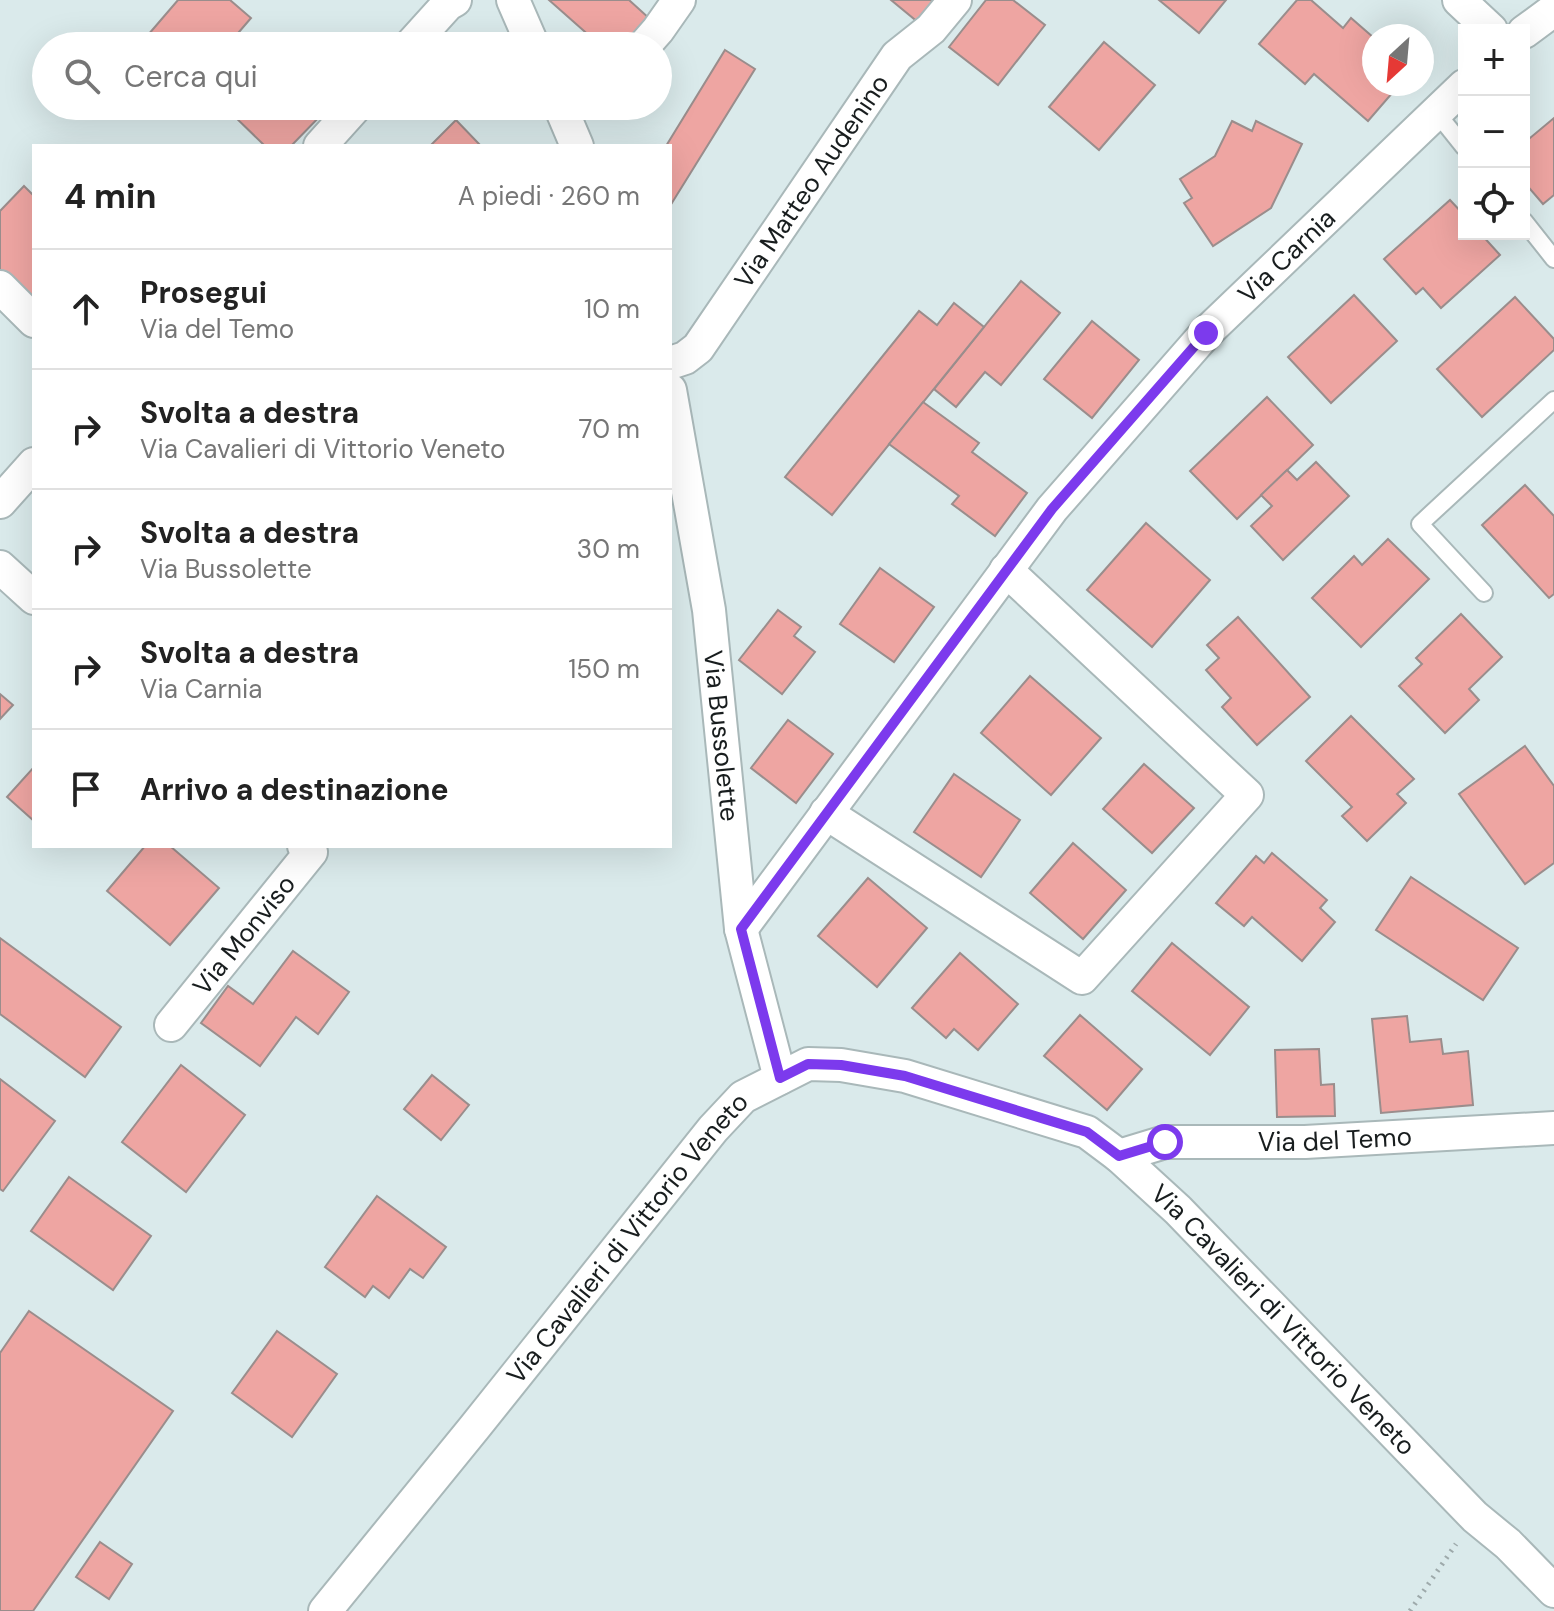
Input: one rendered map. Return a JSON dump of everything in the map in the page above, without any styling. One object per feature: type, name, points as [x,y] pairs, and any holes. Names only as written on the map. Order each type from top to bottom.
[{"type":"street","points":[[423,32],[455,0]]},
{"type":"street","points":[[513,0],[527,32]]},
{"type":"street","points":[[656,32],[679,0]]},
{"type":"street","name":"Via Matteo Audenino","points":[[672,362],[685,358],[698,348],[897,56],[931,29],[955,0]]},
{"type":"street","points":[[1459,0],[1485,24]]},
{"type":"street","points":[[1530,28],[1554,10]]},
{"type":"street","name":"Via Carnia","points":[[741,929],[1052,509],[1206,333],[1458,92]]},
{"type":"street","points":[[322,144],[343,120]]},
{"type":"street","points":[[0,287],[32,319]]},
{"type":"street","name":"Via Bussolette","points":[[672,401],[709,610],[741,929],[780,1078]]},
{"type":"street","points":[[0,502],[32,466]]},
{"type":"street","points":[[0,567],[32,596]]},
{"type":"street","points":[[826,813],[1082,978],[1247,795],[1006,570]]},
{"type":"street","name":"Via Monviso","points":[[171,1025],[311,852],[306,848]]},
{"type":"street","name":"Via Cavalieri di Vittorio Veneto","points":[[325,1611],[713,1129],[743,1097],[808,1064],[841,1065],[905,1076],[1087,1132],[1119,1156],[1178,1210],[1475,1517],[1508,1544],[1554,1591]]},
{"type":"street","name":"Via del Temo","points":[[1119,1156],[1165,1142],[1305,1142],[1554,1128]]},
{"type":"lane","points":[[1436,112],[1458,140]]},
{"type":"lane","points":[[1530,229],[1554,259]]},
{"type":"lane","points":[[1484,593],[1420,524],[1554,400]]},
{"type":"path","points":[[1410,1611],[1475,1517]]},
{"type":"building","points":[[178,0],[230,0],[251,18],[239,32],[151,32]]},
{"type":"building","points":[[549,0],[629,0],[650,19],[638,32],[585,32]]},
{"type":"building","points":[[891,0],[938,0],[919,23]]},
{"type":"building","points":[[986,0],[1013,0],[1045,25],[998,85],[949,47]]},
{"type":"building","points":[[1159,0],[1226,0],[1199,33]]},
{"type":"building","points":[[1297,0],[1311,0],[1343,28],[1351,18],[1362,28],[1362,96],[1390,96],[1368,121],[1314,74],[1305,84],[1259,44]]},
{"type":"building","points":[[1104,42],[1155,85],[1099,150],[1049,107]]},
{"type":"building","points":[[725,50],[755,69],[672,203],[672,144],[667,144]]},
{"type":"building","points":[[1554,118],[1554,195],[1543,204],[1530,189],[1530,138]]},
{"type":"building","points":[[238,120],[316,120],[293,144],[263,144]]},
{"type":"building","points":[[456,120],[479,144],[432,144]]},
{"type":"building","points":[[1232,121],[1252,131],[1256,121],[1302,144],[1271,208],[1213,246],[1184,203],[1192,198],[1180,179],[1215,156]]},
{"type":"building","points":[[24,186],[32,194],[32,299],[29,302],[0,274],[0,211]]},
{"type":"building","points":[[1450,200],[1458,209],[1458,240],[1486,240],[1500,255],[1441,308],[1423,288],[1416,294],[1384,259]]},
{"type":"building","points":[[1021,281],[1060,313],[1001,385],[985,372],[956,407],[934,389]]},
{"type":"building","points":[[1354,295],[1397,341],[1331,403],[1288,357]]},
{"type":"building","points":[[1515,297],[1554,339],[1554,350],[1482,417],[1437,369]]},
{"type":"building","points":[[954,303],[984,327],[832,515],[785,477],[919,311],[937,325]]},
{"type":"building","points":[[1092,321],[1139,360],[1092,418],[1044,379]]},
{"type":"building","points":[[1267,397],[1313,445],[1237,519],[1190,471]]},
{"type":"building","points":[[923,402],[979,443],[972,452],[1027,493],[995,536],[952,504],[959,496],[889,444]]},
{"type":"building","points":[[1316,462],[1349,496],[1283,560],[1251,526],[1272,506],[1261,495],[1287,470],[1297,480]]},
{"type":"building","points":[[1525,485],[1554,516],[1554,594],[1549,598],[1482,525]]},
{"type":"building","points":[[1146,523],[1210,580],[1152,647],[1087,590]]},
{"type":"building","points":[[1388,539],[1429,579],[1361,647],[1312,598],[1354,556],[1362,565]]},
{"type":"building","points":[[880,568],[934,607],[894,662],[840,624]]},
{"type":"building","points":[[778,610],[801,627],[794,636],[815,652],[782,694],[739,660]]},
{"type":"building","points":[[1461,614],[1502,657],[1469,689],[1479,700],[1445,733],[1399,686],[1422,664],[1416,658]]},
{"type":"building","points":[[1238,617],[1310,697],[1257,745],[1222,707],[1231,698],[1206,670],[1219,658],[1207,645]]},
{"type":"building","points":[[1030,676],[1101,738],[1051,795],[981,733]]},
{"type":"building","points":[[0,694],[13,705],[0,719]]},
{"type":"building","points":[[1351,716],[1414,779],[1397,794],[1406,803],[1367,841],[1342,816],[1352,807],[1306,761]]},
{"type":"building","points":[[788,720],[833,754],[796,803],[751,768]]},
{"type":"building","points":[[1525,746],[1554,786],[1554,863],[1525,884],[1459,794]]},
{"type":"building","points":[[1144,764],[1194,808],[1152,853],[1103,809]]},
{"type":"building","points":[[32,769],[32,819],[7,797]]},
{"type":"building","points":[[954,774],[1020,820],[981,877],[914,832]]},
{"type":"building","points":[[1073,843],[1126,890],[1083,939],[1030,893]]},
{"type":"building","points":[[143,848],[172,848],[219,888],[170,945],[107,891]]},
{"type":"building","points":[[1272,853],[1327,900],[1320,908],[1335,922],[1302,961],[1252,917],[1244,926],[1216,903],[1256,856],[1264,863]]},
{"type":"building","points":[[1411,877],[1518,948],[1483,1000],[1376,930]]},
{"type":"building","points":[[868,878],[927,928],[877,987],[818,936]]},
{"type":"building","points":[[0,938],[121,1027],[85,1077],[0,1014]]},
{"type":"building","points":[[1172,943],[1249,1007],[1210,1055],[1132,991]]},
{"type":"building","points":[[293,951],[349,992],[318,1034],[296,1017],[260,1066],[201,1023],[228,986],[253,1004]]},
{"type":"building","points":[[960,953],[1018,1004],[978,1050],[954,1029],[946,1038],[912,1008]]},
{"type":"building","points":[[1080,1015],[1142,1069],[1107,1110],[1044,1056]]},
{"type":"building","points":[[1407,1016],[1410,1042],[1441,1039],[1443,1054],[1468,1051],[1473,1105],[1381,1113],[1372,1019]]},
{"type":"building","points":[[1319,1049],[1321,1085],[1334,1084],[1335,1116],[1277,1117],[1275,1050]]},
{"type":"building","points":[[181,1065],[245,1115],[186,1192],[122,1142]]},
{"type":"building","points":[[432,1075],[469,1105],[441,1140],[404,1109]]},
{"type":"building","points":[[0,1079],[55,1121],[3,1191],[0,1189]]},
{"type":"building","points":[[69,1177],[151,1236],[113,1290],[31,1231]]},
{"type":"building","points":[[377,1196],[446,1247],[423,1278],[410,1269],[389,1298],[373,1286],[365,1297],[325,1267]]},
{"type":"building","points":[[29,1311],[173,1411],[33,1611],[0,1611],[0,1353]]},
{"type":"building","points":[[277,1331],[337,1374],[292,1437],[232,1393]]},
{"type":"building","points":[[100,1542],[132,1564],[109,1599],[76,1577]]},
{"type":"route","points":[[1165,1142],[1119,1156],[1087,1132],[905,1076],[841,1065],[808,1064],[780,1078],[741,929],[1052,509],[1206,333]]}]
